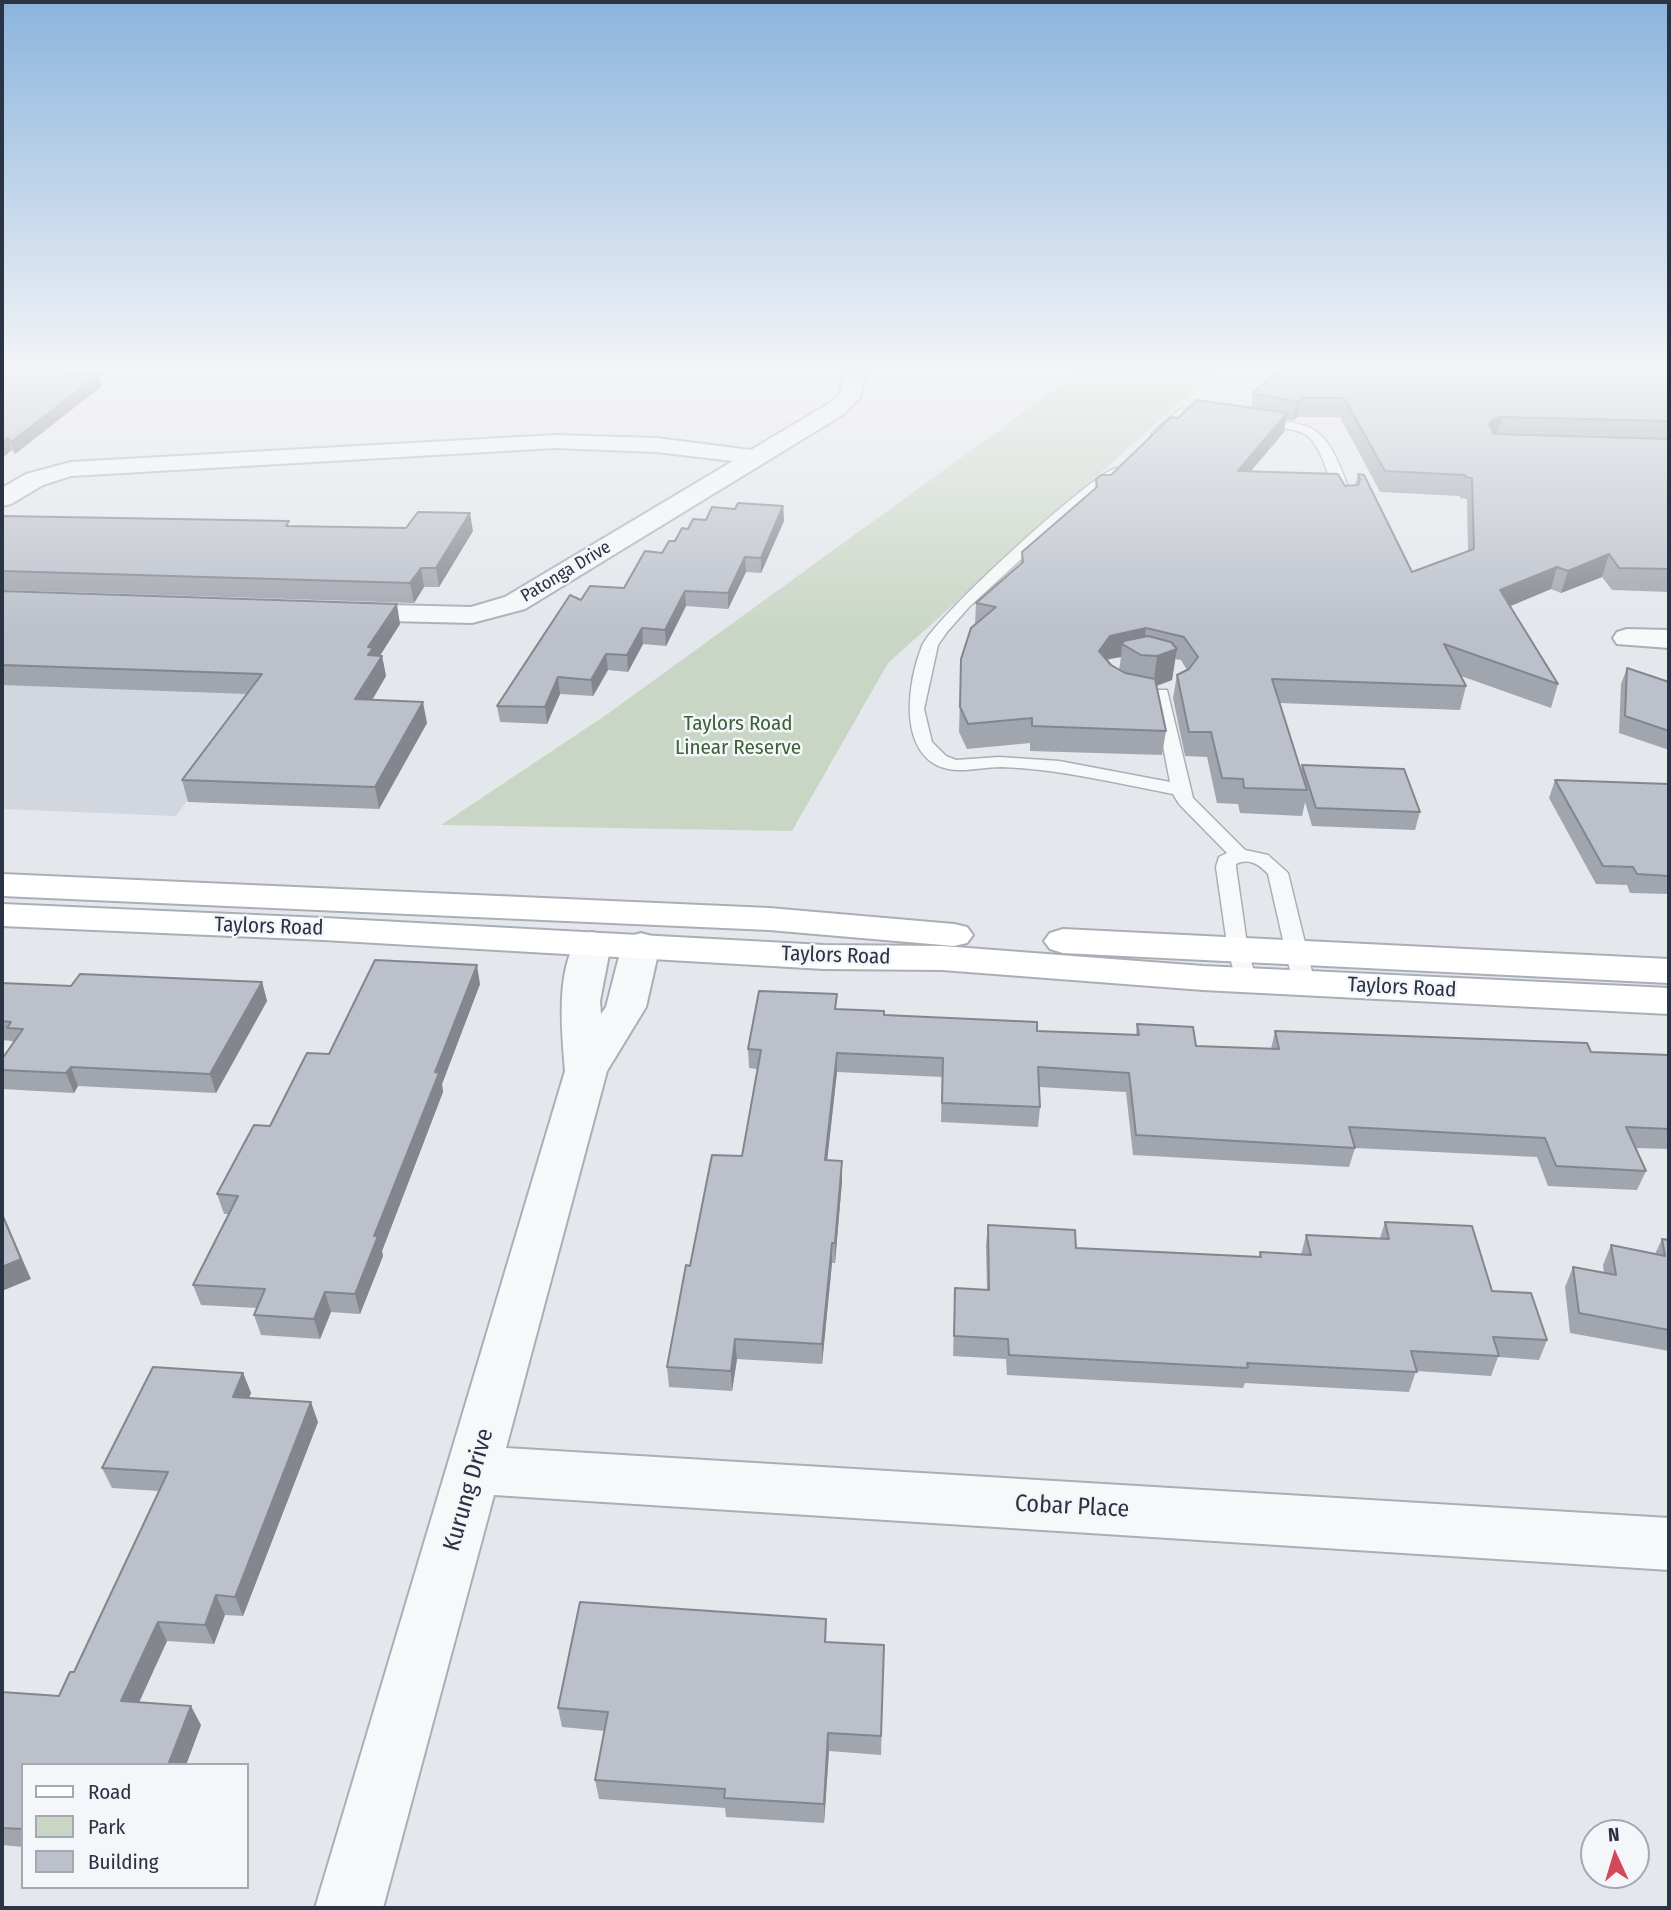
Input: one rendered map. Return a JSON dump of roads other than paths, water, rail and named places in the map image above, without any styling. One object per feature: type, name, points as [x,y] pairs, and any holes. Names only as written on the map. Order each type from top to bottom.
[{"type":"main road","name":"Taylors Road","points":[[2,885],[631,930],[824,957],[1300,969],[1669,1001]]},
{"type":"main road","name":"Taylors Road","points":[[2,915],[592,944],[631,930]]},
{"type":"main road","name":"Taylors Road","points":[[1300,969],[1669,971]]},
{"type":"street","points":[[2,499],[26,481],[71,469],[286,456]]},
{"type":"street","points":[[749,456],[755,457]]},
{"type":"street","name":"Patonga Drive","points":[[329,611],[464,615],[483,613],[515,603],[755,457]]},
{"type":"street","points":[[1627,638],[1669,639]]},
{"type":"street","name":"Kurung Drive","points":[[349,1908],[586,1071],[626,1007],[631,930]]},
{"type":"street","name":"Kurung Drive","points":[[586,1071],[580,1001],[592,944]]},
{"type":"street","name":"Cobar Place","points":[[475,1470],[1669,1544]]},
{"type":"lane","points":[[1327,456],[1346,501]]},
{"type":"lane","points":[[1128,461],[1073,505],[964,604],[941,629],[930,645],[916,709],[924,744],[940,760],[954,765],[999,762],[1059,766],[1181,790]]},
{"type":"lane","points":[[1180,687],[1155,694],[1181,790],[1190,807],[1240,856]]},
{"type":"lane","points":[[1242,966],[1226,867],[1226,861],[1240,856],[1260,857],[1271,863],[1278,873],[1300,969]]},
{"type":"park label","name":"Taylors Road Linear Reserve","points":[[738,736]]}]
